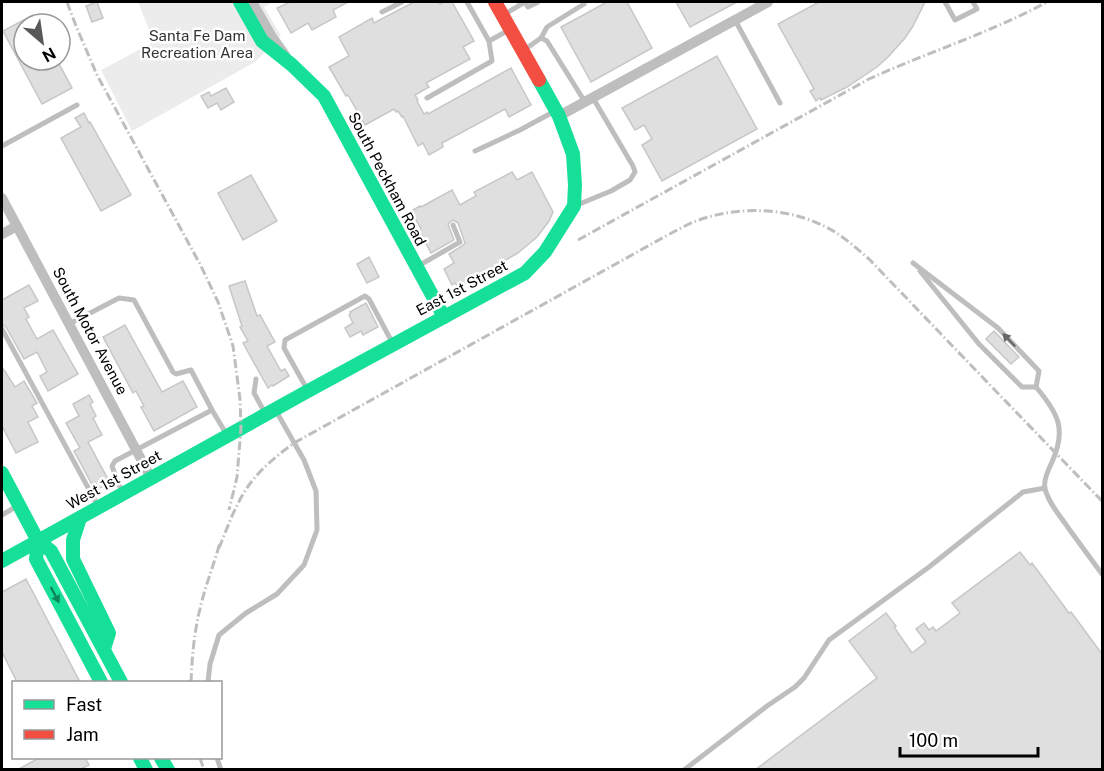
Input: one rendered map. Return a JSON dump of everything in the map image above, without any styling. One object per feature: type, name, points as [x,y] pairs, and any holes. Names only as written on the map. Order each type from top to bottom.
[{"type":"street","name":"South Peckham Road","points":[[240,2],[262,41],[292,65],[324,96],[444,316]]},
{"type":"street","points":[[252,2],[272,37],[292,65]]},
{"type":"street","points":[[495,2],[558,113],[573,154],[574,206]]},
{"type":"street","points":[[558,113],[589,100],[768,2]]},
{"type":"street","name":"South Motor Avenue","points":[[2,198],[151,478]]},
{"type":"street","name":"East 1st Street","points":[[241,428],[525,273],[545,252],[574,206]]},
{"type":"street","points":[[2,234],[17,226]]},
{"type":"street","name":"West 1st Street","points":[[2,561],[241,428]]},
{"type":"street","points":[[2,473],[38,541],[51,551],[120,681]]},
{"type":"street","points":[[80,518],[73,540],[73,559],[109,633],[104,649]]},
{"type":"street","points":[[38,541],[36,559],[99,681]]},
{"type":"lane","points":[[382,12],[402,2]]},
{"type":"lane","points":[[427,98],[492,61],[489,42],[467,2]]},
{"type":"lane","points":[[502,15],[525,2],[528,7],[538,2]]},
{"type":"lane","points":[[945,2],[955,20],[977,9],[973,2]]},
{"type":"lane","points":[[523,51],[541,38],[547,27],[584,4]]},
{"type":"lane","points":[[735,20],[780,103]]},
{"type":"lane","points":[[489,42],[510,29]]},
{"type":"lane","points":[[541,38],[547,41],[589,100],[635,172],[630,180],[611,191],[574,206]]},
{"type":"lane","points":[[2,143],[77,105]]},
{"type":"lane","points":[[475,151],[558,113]]},
{"type":"lane","points":[[416,267],[460,242],[453,225]]},
{"type":"lane","points":[[1036,387],[1039,371],[998,328],[913,263],[979,344],[1022,387],[1036,387],[1048,400],[1059,420],[1060,436],[1056,453],[1047,473],[1045,488],[1055,509],[1102,574]]},
{"type":"lane","points":[[308,391],[284,348],[285,340],[355,301],[365,296],[369,299],[393,345]]},
{"type":"lane","points":[[69,324],[119,298],[135,300],[173,372],[176,374],[191,370],[227,436]]},
{"type":"lane","points":[[2,329],[99,507]]},
{"type":"lane","points":[[208,681],[210,664],[219,635],[277,594],[304,565],[317,530],[316,491],[304,460],[271,412],[254,393],[256,379]]},
{"type":"lane","points":[[123,494],[112,466],[115,461],[213,410]]},
{"type":"lane","points":[[684,770],[795,687],[804,678],[829,640],[929,567],[1023,492],[1045,488]]},
{"type":"lane","points":[[2,515],[18,505]]},
{"type":"green space","name":"Santa Fe Dam Recreation Area","points":[[138,2],[273,2],[264,7],[281,36],[255,62],[132,131],[101,70],[154,42]]},
{"type":"building","points":[[97,2],[103,18],[92,22],[86,6]]},
{"type":"building","points":[[290,2],[348,2],[333,10],[336,17],[312,30],[308,23],[291,33],[277,8]]},
{"type":"building","points":[[414,2],[438,2],[440,4],[452,2],[474,41],[463,47],[470,59],[426,83],[429,87],[415,95],[424,114],[427,112],[428,114],[511,68],[531,105],[509,117],[505,109],[442,143],[443,147],[429,155],[423,143],[418,146],[403,116],[394,109],[365,125],[329,67],[349,56],[339,37],[372,18],[374,23]]},
{"type":"building","points":[[607,2],[627,2],[652,48],[591,82],[561,27]]},
{"type":"building","points":[[676,2],[737,2],[690,27]]},
{"type":"building","points":[[819,2],[925,2],[905,38],[877,67],[847,87],[816,101],[810,91],[814,89],[778,24]]},
{"type":"building","points":[[12,26],[12,48],[3,31]]},
{"type":"building","points":[[717,56],[757,129],[662,181],[642,145],[652,139],[644,125],[635,130],[622,108]]},
{"type":"building","points":[[25,72],[63,72],[72,88],[42,104]]},
{"type":"building","points":[[226,88],[234,102],[221,110],[217,103],[208,108],[201,96],[209,92],[211,96]]},
{"type":"building","points":[[84,113],[131,195],[101,211],[61,138],[81,127],[75,118]]},
{"type":"building","points":[[512,172],[517,180],[532,172],[553,212],[549,221],[537,237],[518,253],[458,287],[455,283],[452,285],[444,269],[454,263],[449,254],[465,243],[458,223],[453,220],[448,224],[454,240],[431,253],[411,211],[452,190],[460,205],[476,196],[474,192]]},
{"type":"building","points":[[251,175],[277,221],[243,240],[218,193]]},
{"type":"building","points":[[369,257],[379,277],[367,283],[357,264]]},
{"type":"building","points":[[245,281],[257,316],[260,315],[275,342],[267,346],[281,371],[285,369],[289,376],[268,388],[243,343],[248,341],[240,327],[242,326],[229,286]]},
{"type":"building","points":[[29,285],[38,301],[24,308],[29,317],[26,319],[37,339],[53,330],[78,374],[48,391],[40,376],[47,372],[37,352],[24,359],[2,324],[2,300]]},
{"type":"building","points":[[366,303],[378,327],[363,335],[361,331],[350,337],[345,328],[353,323],[350,312]]},
{"type":"building","points":[[125,325],[162,392],[183,381],[197,407],[154,431],[141,407],[144,406],[136,391],[133,393],[103,337]]},
{"type":"building","points":[[994,331],[1019,357],[1011,364],[986,339]]},
{"type":"building","points":[[2,367],[15,387],[24,381],[37,403],[32,406],[38,417],[28,422],[38,442],[16,453],[2,426]]},
{"type":"building","points":[[89,395],[93,402],[90,404],[96,416],[93,418],[102,435],[88,442],[110,483],[95,490],[74,451],[80,448],[66,423],[79,416],[73,404]]},
{"type":"building","points":[[1020,552],[1030,565],[1032,563],[1102,654],[1102,770],[755,770],[877,678],[849,641],[886,613],[912,653],[926,642],[916,629],[924,623],[929,630],[933,627],[936,631],[960,613],[952,603]]},
{"type":"building","points":[[26,579],[79,681],[16,681],[2,652],[2,592]]},
{"type":"building","points":[[37,759],[86,759],[89,765],[79,770],[17,770]]},
{"type":"railway","points":[[67,2],[97,75],[201,266],[218,302],[233,346],[240,399],[241,428],[237,477],[229,510]]},
{"type":"railway","points":[[578,240],[869,79],[1003,23],[1047,2]]},
{"type":"railway","points":[[219,548],[233,513],[247,488],[267,465],[294,443],[679,229],[707,217],[741,211],[775,212],[808,219],[848,241],[869,259],[1102,501]]},
{"type":"railway","points":[[191,681],[198,618],[220,542]]},
{"type":"railway","points":[[200,759],[204,770]]},
{"type":"traffic: fast","points":[[240,2],[262,41],[292,65],[324,96],[444,317]]},
{"type":"traffic: fast","points":[[2,561],[525,273],[545,252],[574,206],[573,154],[559,116],[539,80]]},
{"type":"traffic: fast","points":[[2,473],[38,541],[51,551],[120,681]]},
{"type":"traffic: fast","points":[[80,518],[73,540],[73,559],[109,633],[104,649]]},
{"type":"traffic: fast","points":[[38,541],[36,559],[100,681]]},
{"type":"traffic: fast","points":[[140,759],[146,770]]},
{"type":"traffic: fast","points":[[162,759],[168,770]]},
{"type":"traffic: jam","points":[[495,2],[539,80]]}]
